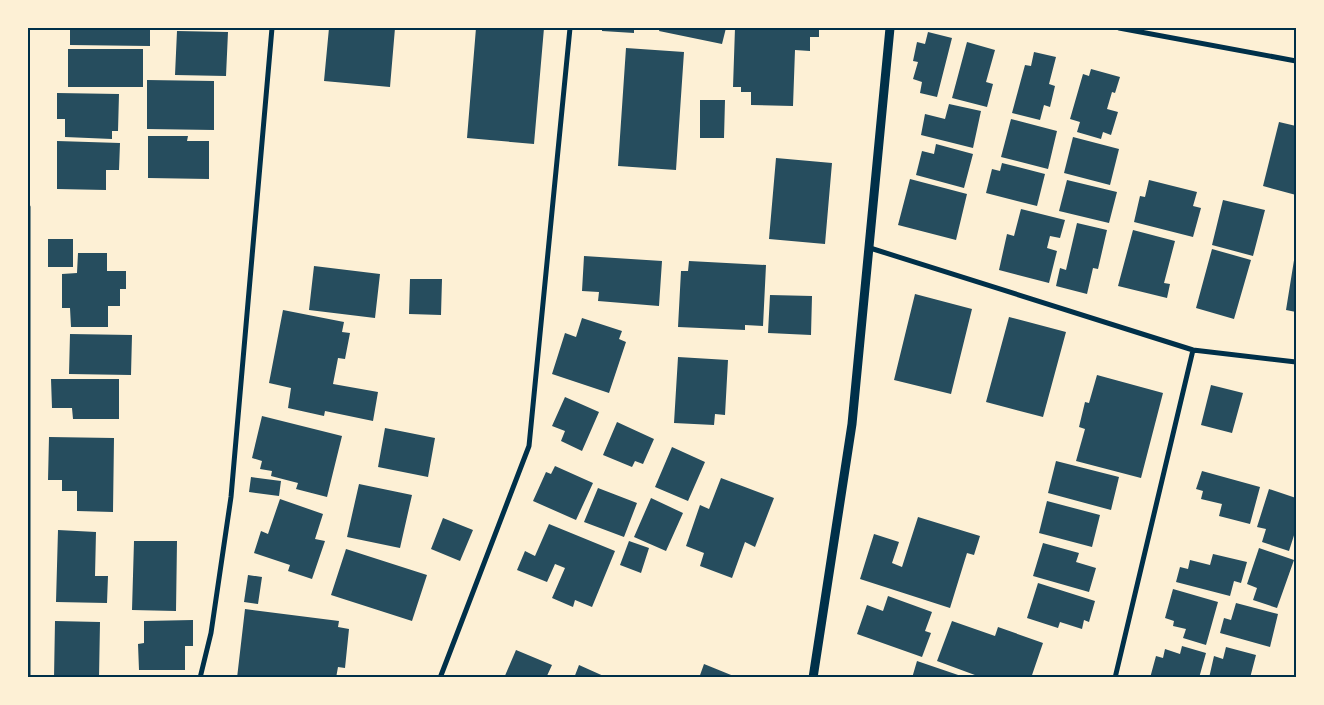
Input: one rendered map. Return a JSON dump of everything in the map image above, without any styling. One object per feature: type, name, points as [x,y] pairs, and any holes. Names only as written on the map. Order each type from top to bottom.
[{"type":"street","points":[[200,678],[211,633],[231,497],[272,28]]},
{"type":"street","points":[[440,678],[529,446],[570,28]]},
{"type":"street","points":[[813,678],[852,424],[890,28]]},
{"type":"street","points":[[1119,28],[1296,61]]},
{"type":"street","points":[[28,207],[28,678]]},
{"type":"street","points":[[870,248],[1193,350],[1296,362]]},
{"type":"street","points":[[1115,678],[1193,350]]},
{"type":"building","points":[[70,28],[150,28],[150,46],[70,45]]},
{"type":"building","points":[[329,28],[395,28],[390,87],[324,81]]},
{"type":"building","points":[[476,28],[544,28],[534,144],[467,138]]},
{"type":"building","points":[[602,28],[634,28],[634,33],[602,31]]},
{"type":"building","points":[[660,28],[726,28],[722,44],[659,31]]},
{"type":"building","points":[[735,28],[819,28],[819,37],[810,37],[810,51],[795,50],[793,106],[751,105],[751,92],[741,92],[741,87],[733,87]]},
{"type":"building","points":[[177,31],[228,32],[226,76],[175,75]]},
{"type":"building","points":[[928,32],[952,38],[937,97],[920,93],[922,82],[913,79],[918,62],[913,61],[917,42],[925,44]]},
{"type":"building","points":[[967,42],[995,50],[986,82],[993,84],[987,107],[952,98]]},
{"type":"building","points":[[626,48],[684,52],[676,170],[618,166]]},
{"type":"building","points":[[68,49],[143,49],[143,87],[68,87]]},
{"type":"building","points":[[1034,52],[1056,57],[1049,84],[1055,86],[1050,107],[1044,105],[1040,120],[1012,113],[1025,65],[1031,66]]},
{"type":"building","points":[[1091,69],[1120,77],[1115,93],[1112,92],[1107,109],[1118,112],[1111,135],[1103,132],[1101,139],[1077,132],[1080,122],[1070,119],[1083,74],[1089,76]]},
{"type":"building","points":[[147,80],[214,81],[214,130],[147,129]]},
{"type":"building","points":[[57,93],[119,94],[118,131],[112,131],[112,139],[65,137],[65,119],[57,119]]},
{"type":"building","points":[[700,100],[725,100],[724,138],[700,138]]},
{"type":"building","points":[[949,104],[981,111],[973,148],[921,135],[925,114],[945,119]]},
{"type":"building","points":[[1011,119],[1057,131],[1048,169],[1001,157]]},
{"type":"building","points":[[1279,122],[1296,126],[1296,195],[1263,186]]},
{"type":"building","points":[[148,136],[188,136],[187,141],[209,141],[209,179],[148,178]]},
{"type":"building","points":[[1073,137],[1119,149],[1110,185],[1064,173]]},
{"type":"building","points":[[57,141],[120,143],[119,170],[106,170],[106,190],[57,189]]},
{"type":"building","points":[[936,144],[973,154],[964,188],[916,175],[922,151],[934,154]]},
{"type":"building","points":[[776,158],[832,163],[825,244],[769,239]]},
{"type":"building","points":[[1002,163],[1045,174],[1037,206],[986,193],[992,169],[1000,171]]},
{"type":"building","points":[[910,179],[967,194],[956,240],[898,225]]},
{"type":"building","points":[[1067,180],[1117,192],[1109,223],[1059,211]]},
{"type":"building","points":[[1149,180],[1197,192],[1193,206],[1201,208],[1193,237],[1134,222],[1140,196],[1145,197]]},
{"type":"building","points":[[1223,200],[1265,210],[1253,256],[1212,245]]},
{"type":"building","points":[[1021,209],[1065,220],[1060,238],[1050,236],[1047,248],[1057,251],[1049,283],[999,270],[1007,234],[1014,236]]},
{"type":"building","points":[[1077,223],[1107,230],[1098,269],[1093,268],[1087,294],[1056,286],[1060,268],[1066,270]]},
{"type":"building","points":[[1133,230],[1175,241],[1164,283],[1170,284],[1167,298],[1118,286]]},
{"type":"building","points":[[48,239],[73,239],[73,267],[48,267]]},
{"type":"building","points":[[1212,249],[1251,260],[1234,319],[1196,308]]},
{"type":"building","points":[[78,253],[107,253],[107,271],[126,271],[126,289],[120,289],[120,306],[108,306],[108,327],[71,327],[70,308],[62,308],[62,274],[77,273]]},
{"type":"building","points":[[1296,254],[1296,312],[1286,310]]},
{"type":"building","points":[[584,256],[662,261],[659,306],[598,301],[599,292],[582,291]]},
{"type":"building","points":[[689,261],[766,265],[763,326],[745,325],[745,330],[678,327],[681,271],[688,271]]},
{"type":"building","points":[[314,266],[380,274],[375,318],[309,310]]},
{"type":"building","points":[[410,279],[442,279],[441,315],[409,314]]},
{"type":"building","points":[[915,294],[972,309],[951,394],[894,380]]},
{"type":"building","points":[[770,295],[812,296],[811,335],[768,333]]},
{"type":"building","points":[[283,310],[344,322],[342,332],[350,333],[345,359],[338,358],[333,384],[378,392],[373,421],[325,411],[324,416],[288,408],[291,388],[269,383]]},
{"type":"building","points":[[1009,317],[1066,332],[1043,417],[986,402]]},
{"type":"building","points":[[582,318],[622,331],[619,339],[626,342],[609,393],[552,374],[565,333],[576,337]]},
{"type":"building","points":[[70,334],[132,335],[131,375],[69,374]]},
{"type":"building","points":[[678,357],[728,360],[725,415],[715,414],[714,425],[674,423]]},
{"type":"building","points":[[1097,375],[1163,393],[1141,478],[1076,461],[1085,429],[1079,427],[1085,402],[1089,403]]},
{"type":"building","points":[[51,379],[119,379],[119,419],[73,419],[72,408],[52,408]]},
{"type":"building","points":[[1211,385],[1243,393],[1232,433],[1201,425]]},
{"type":"building","points":[[565,397],[599,412],[582,451],[561,441],[565,431],[552,426]]},
{"type":"building","points":[[262,416],[342,436],[327,497],[296,489],[298,483],[271,476],[272,471],[260,469],[262,461],[252,458]]},
{"type":"building","points":[[617,422],[654,439],[643,464],[635,461],[632,467],[603,455]]},
{"type":"building","points":[[385,428],[435,438],[428,477],[378,467]]},
{"type":"building","points":[[49,437],[114,438],[113,512],[77,511],[77,491],[62,491],[62,480],[48,480]]},
{"type":"building","points":[[672,447],[705,462],[688,501],[655,487]]},
{"type":"building","points":[[1056,461],[1119,477],[1111,510],[1048,493]]},
{"type":"building","points":[[555,466],[593,483],[576,520],[533,501],[546,472],[551,474]]},
{"type":"building","points":[[1202,471],[1260,487],[1250,524],[1219,516],[1222,504],[1201,499],[1203,491],[1196,489]]},
{"type":"building","points":[[251,477],[281,481],[279,496],[249,492]]},
{"type":"building","points":[[721,478],[774,498],[755,547],[745,542],[732,578],[700,566],[704,553],[686,546],[700,505],[709,509]]},
{"type":"building","points":[[359,484],[412,495],[400,548],[347,537]]},
{"type":"building","points":[[598,488],[637,503],[624,537],[584,522]]},
{"type":"building","points":[[1269,489],[1296,498],[1296,529],[1289,551],[1262,542],[1266,529],[1257,527]]},
{"type":"building","points":[[651,498],[683,513],[666,551],[634,537]]},
{"type":"building","points":[[280,499],[323,514],[315,539],[325,541],[312,579],[288,571],[290,565],[254,553],[261,531],[268,534]]},
{"type":"building","points":[[1047,501],[1100,515],[1092,547],[1039,533]]},
{"type":"building","points":[[918,517],[980,536],[974,555],[967,553],[950,608],[860,579],[874,534],[899,542],[892,563],[902,567]]},
{"type":"building","points":[[443,518],[473,530],[460,561],[431,549]]},
{"type":"building","points":[[549,524],[615,551],[592,607],[575,600],[573,607],[552,598],[565,568],[555,564],[547,582],[517,570],[525,551],[535,556]]},
{"type":"building","points":[[58,530],[96,532],[95,576],[108,576],[107,603],[56,602]]},
{"type":"building","points":[[134,541],[177,541],[176,611],[132,610]]},
{"type":"building","points":[[629,541],[649,548],[641,573],[620,565]]},
{"type":"building","points":[[1043,543],[1079,553],[1076,562],[1096,568],[1089,592],[1033,576]]},
{"type":"building","points":[[1259,548],[1294,560],[1277,608],[1253,600],[1257,588],[1247,584]]},
{"type":"building","points":[[346,549],[427,575],[412,621],[331,595]]},
{"type":"building","points":[[1213,554],[1247,562],[1241,583],[1234,581],[1230,596],[1176,582],[1180,567],[1188,569],[1190,560],[1210,565]]},
{"type":"building","points":[[248,575],[262,577],[258,604],[244,602]]},
{"type":"building","points":[[1038,583],[1095,601],[1089,622],[1084,620],[1082,629],[1060,622],[1058,628],[1027,618]]},
{"type":"building","points":[[1173,589],[1218,602],[1206,645],[1183,638],[1186,629],[1173,626],[1174,621],[1165,618]]},
{"type":"building","points":[[888,596],[932,612],[925,631],[931,633],[922,657],[857,634],[867,605],[883,611]]},
{"type":"building","points":[[1236,603],[1278,614],[1270,647],[1220,633],[1224,618],[1231,620]]},
{"type":"building","points":[[245,609],[339,621],[338,627],[349,629],[345,668],[338,667],[336,678],[237,678]]},
{"type":"building","points":[[193,620],[193,646],[185,646],[185,670],[139,670],[138,644],[144,643],[144,621]]},
{"type":"building","points":[[55,621],[100,622],[99,678],[54,678]]},
{"type":"building","points":[[952,621],[995,636],[998,627],[1043,643],[1031,678],[983,678],[937,661]]},
{"type":"building","points":[[1182,646],[1206,653],[1199,678],[1150,678],[1156,656],[1163,658],[1165,649],[1180,654]]},
{"type":"building","points":[[1226,647],[1256,655],[1250,678],[1209,678],[1214,656],[1223,659]]},
{"type":"building","points":[[516,650],[552,665],[546,678],[504,678]]},
{"type":"building","points":[[917,661],[964,677],[964,678],[912,678]]},
{"type":"building","points":[[704,664],[736,677],[736,678],[699,678]]},
{"type":"building","points":[[579,665],[608,678],[574,678]]}]
